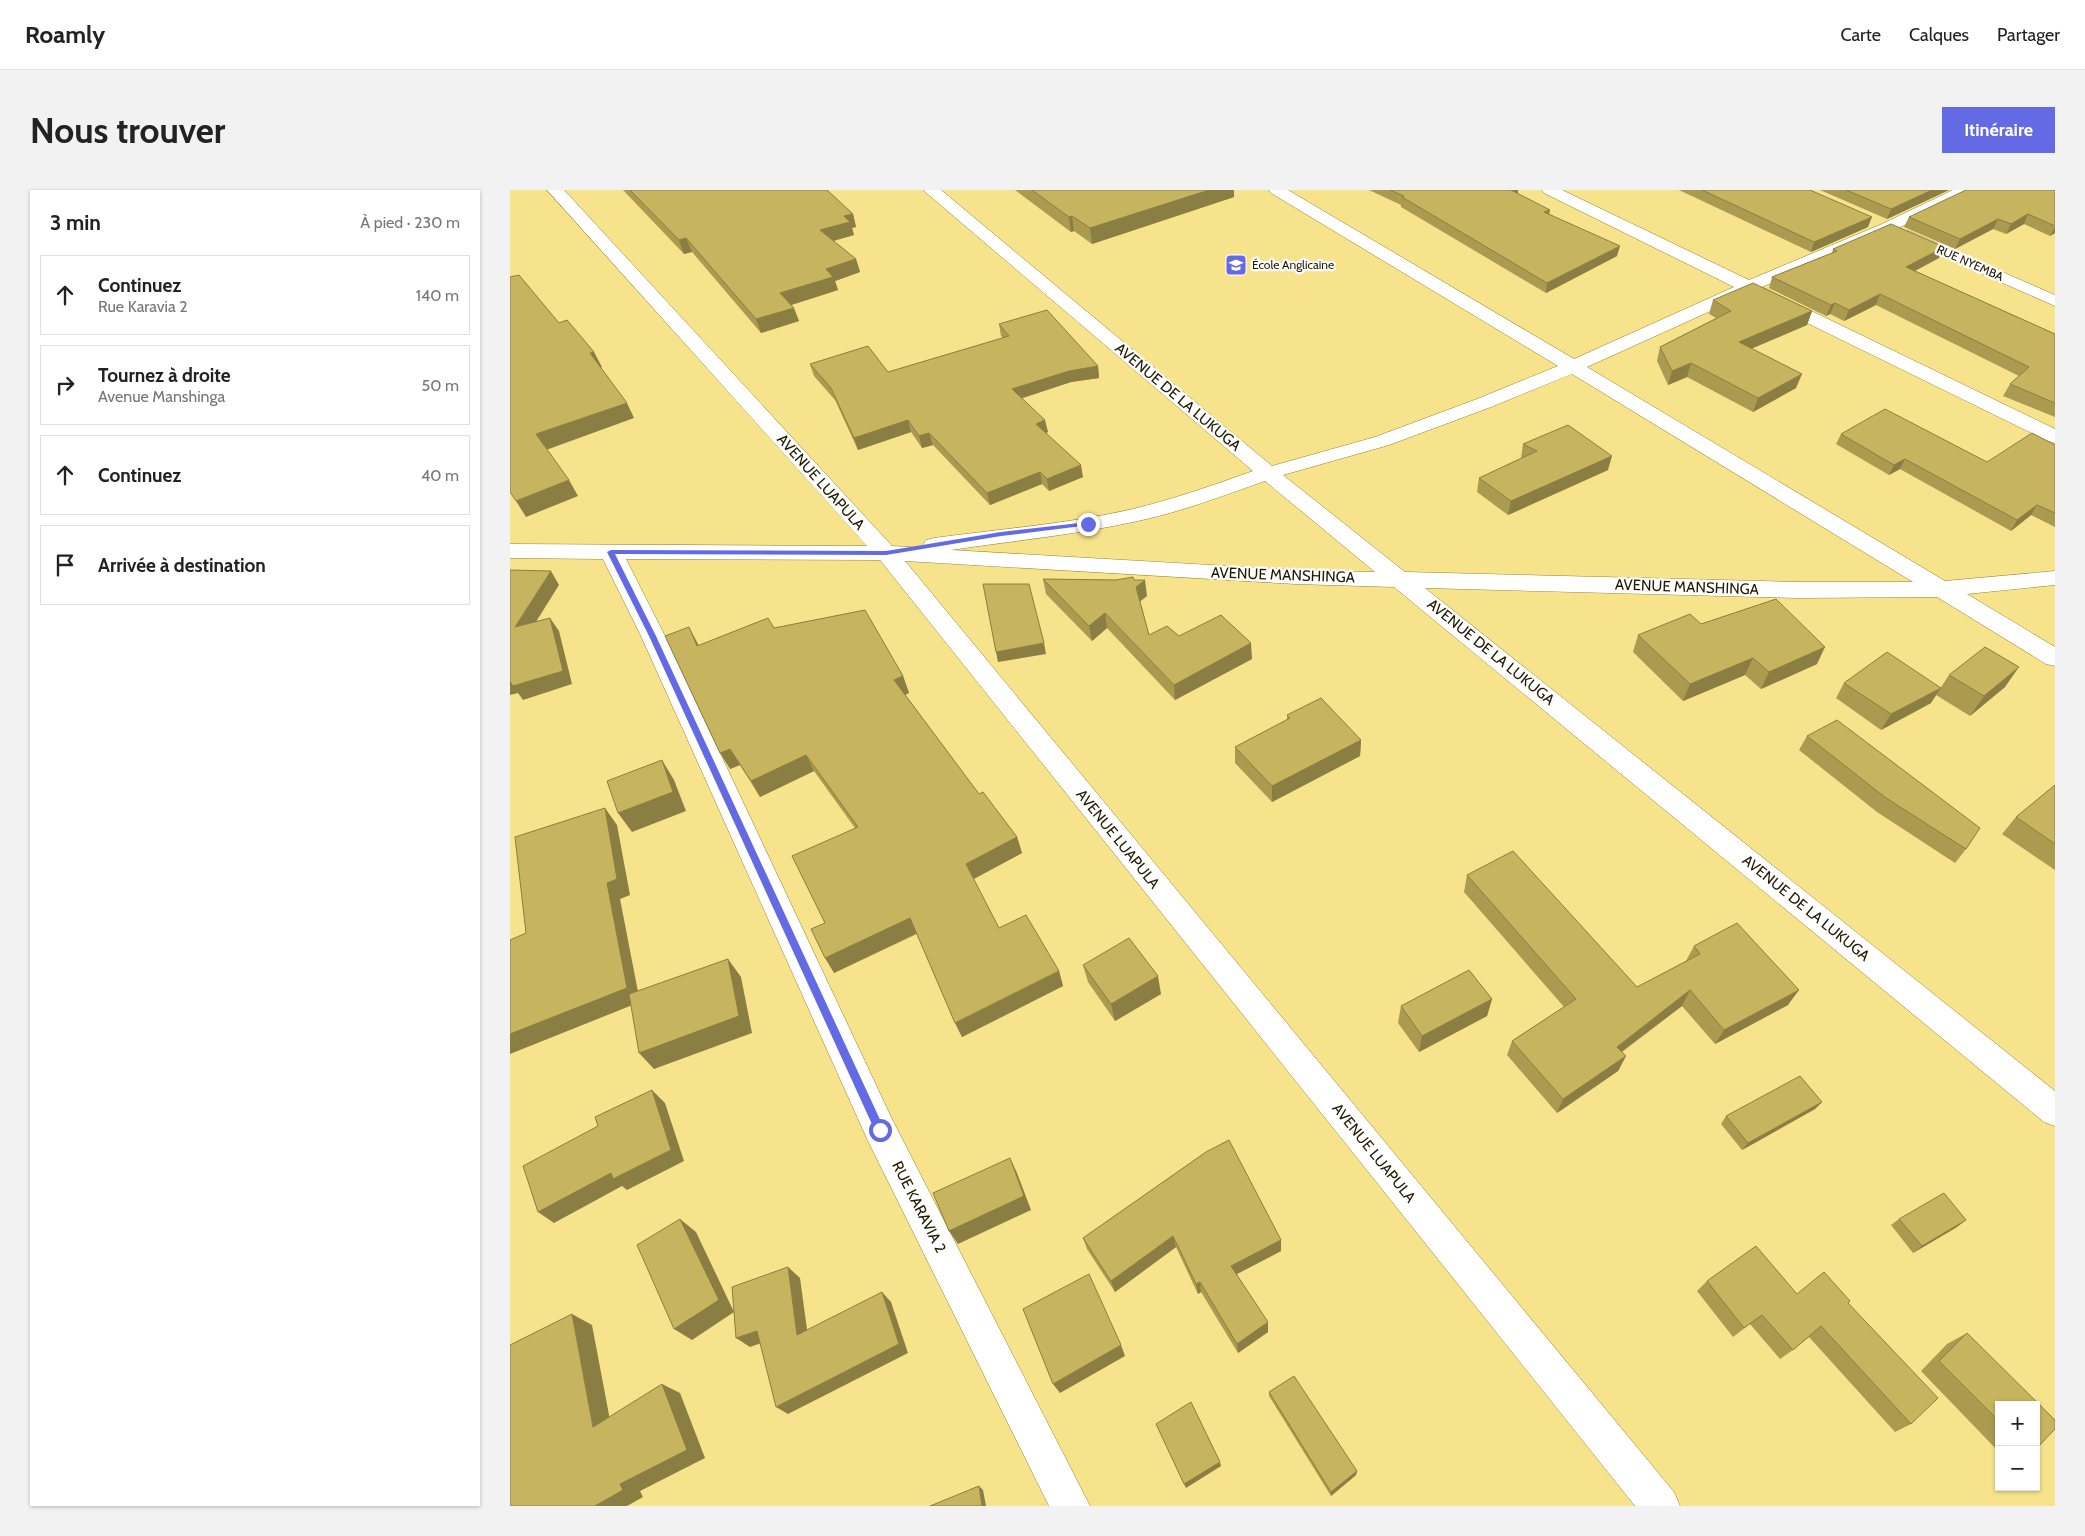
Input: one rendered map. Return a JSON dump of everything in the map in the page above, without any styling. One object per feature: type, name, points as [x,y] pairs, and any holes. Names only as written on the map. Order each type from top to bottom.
[{"type":"street","name":"AVENUE LUAPULA","points":[[555,190],[886,553],[1660,1506]]},
{"type":"street","name":"AVENUE DE LA LUKUGA","points":[[931,190],[1268,473],[2055,1111]]},
{"type":"street","points":[[1277,190],[1729,460],[1939,590],[2055,658]]},
{"type":"street","points":[[1550,190],[2055,437]]},
{"type":"street","points":[[886,553],[1001,534],[1088,524],[1135,515],[1194,498],[1268,473],[1382,441],[1484,403],[1572,367],[1748,287],[1880,223],[1965,190]]},
{"type":"street","name":"RUE NYEMBA","points":[[1880,223],[2055,301]]},
{"type":"street","name":"AVENUE MANSHINGA","points":[[510,552],[886,553],[1258,575],[1798,590],[1939,590],[2055,578]]},
{"type":"street","name":"RUE KARAVIA 2","points":[[611,552],[653,636],[880,1130],[1070,1506]]},
{"type":"building","points":[[630,190],[827,190],[853,214],[844,216],[850,222],[820,230],[856,259],[826,269],[833,277],[780,293],[794,308],[756,319],[686,238],[679,240]]},
{"type":"building","points":[[1032,190],[1209,190],[1090,228],[1072,216],[1069,217]]},
{"type":"building","points":[[1390,190],[1511,190],[1550,210],[1544,212],[1620,246],[1547,283],[1402,197],[1404,196]]},
{"type":"building","points":[[1702,190],[1810,190],[1872,217],[1814,242]]},
{"type":"building","points":[[1846,190],[1932,190],[1891,209]]},
{"type":"building","points":[[1966,190],[2055,190],[2055,226],[2028,214],[2011,224],[1998,219],[1960,239],[1909,217]]},
{"type":"building","points":[[1891,224],[1944,247],[1906,267],[2055,334],[2055,403],[2010,384],[2029,367],[1880,294],[1849,310],[1835,303],[1831,305],[1772,277],[1837,251],[1833,249]]},
{"type":"building","points":[[519,275],[559,323],[567,320],[594,352],[590,353],[627,403],[536,434],[569,480],[516,501],[510,492],[510,277]]},
{"type":"building","points":[[1753,283],[1812,311],[1739,342],[1802,374],[1758,398],[1691,363],[1672,371],[1660,347],[1731,311],[1713,300]]},
{"type":"building","points":[[1047,310],[1098,366],[1069,371],[1012,389],[1045,420],[1036,424],[1081,465],[1047,479],[1040,472],[987,493],[929,433],[919,436],[908,420],[854,438],[831,388],[810,364],[868,346],[888,372],[1009,336],[999,324]]},
{"type":"building","points":[[1885,409],[1987,462],[2032,433],[2055,445],[2055,513],[2037,505],[2017,520],[1905,459],[1894,465],[1841,434]]},
{"type":"building","points":[[1568,425],[1612,456],[1511,501],[1479,478],[1537,451],[1523,444]]},
{"type":"building","points":[[510,570],[551,571],[515,627],[550,618],[563,671],[513,686],[510,681]]},
{"type":"building","points":[[1133,577],[1134,580],[1145,580],[1136,587],[1149,635],[1167,626],[1179,636],[1221,615],[1251,643],[1174,685],[1105,613],[1089,626],[1043,579],[1116,580]]},
{"type":"building","points":[[983,584],[1029,584],[1044,643],[996,652]]},
{"type":"building","points":[[1776,599],[1825,647],[1769,672],[1753,658],[1690,684],[1638,635],[1690,614],[1701,624]]},
{"type":"building","points":[[865,610],[903,676],[894,680],[979,794],[983,792],[1017,837],[966,864],[999,928],[1026,915],[1059,971],[955,1023],[910,918],[825,958],[811,929],[825,923],[792,856],[858,827],[806,755],[751,781],[730,749],[720,753],[665,636],[689,627],[697,646],[768,618],[774,628]]},
{"type":"building","points":[[1985,647],[2019,667],[1984,696],[1949,675]]},
{"type":"building","points":[[1887,652],[1941,688],[1891,714],[1844,683]]},
{"type":"building","points":[[1321,698],[1361,740],[1272,786],[1235,747],[1290,718],[1287,715]]},
{"type":"building","points":[[1837,720],[1980,828],[1966,849],[1886,798],[1807,736]]},
{"type":"building","points":[[662,760],[673,792],[618,813],[607,781]]},
{"type":"building","points":[[2055,785],[2055,844],[2016,817]]},
{"type":"building","points":[[605,808],[617,879],[607,883],[627,988],[510,1034],[510,940],[526,933],[515,837]]},
{"type":"building","points":[[1513,851],[1637,987],[1700,954],[1694,946],[1737,923],[1799,990],[1724,1030],[1690,990],[1617,1047],[1626,1056],[1563,1099],[1512,1041],[1576,999],[1467,875]]},
{"type":"building","points":[[1129,938],[1158,976],[1111,1004],[1083,965]]},
{"type":"building","points":[[728,959],[739,1016],[639,1053],[629,994]]},
{"type":"building","points":[[1469,970],[1492,999],[1422,1036],[1401,1006]]},
{"type":"building","points":[[1800,1076],[1822,1102],[1748,1143],[1726,1116]]},
{"type":"building","points":[[652,1090],[671,1150],[613,1179],[611,1173],[538,1212],[523,1166],[598,1126],[595,1117]]},
{"type":"building","points":[[1229,1140],[1281,1240],[1231,1266],[1268,1322],[1237,1344],[1200,1282],[1196,1284],[1173,1236],[1111,1281],[1083,1238],[1206,1152]]},
{"type":"building","points":[[1010,1158],[1024,1196],[949,1231],[933,1193]]},
{"type":"building","points":[[1944,1193],[1966,1220],[1922,1246],[1899,1219]]},
{"type":"building","points":[[680,1219],[719,1300],[674,1329],[637,1245]]},
{"type":"building","points":[[1756,1246],[1797,1294],[1824,1272],[1850,1301],[1848,1303],[1938,1398],[1911,1424],[1821,1326],[1793,1350],[1762,1315],[1744,1328],[1707,1281]]},
{"type":"building","points":[[788,1267],[797,1335],[882,1292],[899,1344],[776,1407],[757,1331],[736,1338],[732,1287]]},
{"type":"building","points":[[1089,1274],[1121,1345],[1053,1384],[1023,1309]]},
{"type":"building","points":[[572,1314],[593,1427],[662,1384],[687,1450],[620,1484],[623,1490],[595,1506],[510,1506],[510,1345]]},
{"type":"building","points":[[1967,1333],[2036,1401],[1995,1401],[1995,1417],[1939,1361]]},
{"type":"building","points":[[1294,1376],[1357,1471],[1331,1492],[1269,1392]]},
{"type":"building","points":[[1191,1402],[1220,1462],[1184,1484],[1156,1424]]},
{"type":"building","points":[[2040,1405],[2055,1420],[2055,1429],[2040,1445]]},
{"type":"building","points":[[979,1486],[982,1506],[930,1506]]},
{"type":"place","name":"École Anglicaine","points":[[1236,265]]},
{"type":"route","points":[[880,1130],[653,636],[611,552],[886,553],[1001,534],[1088,524]]}]
